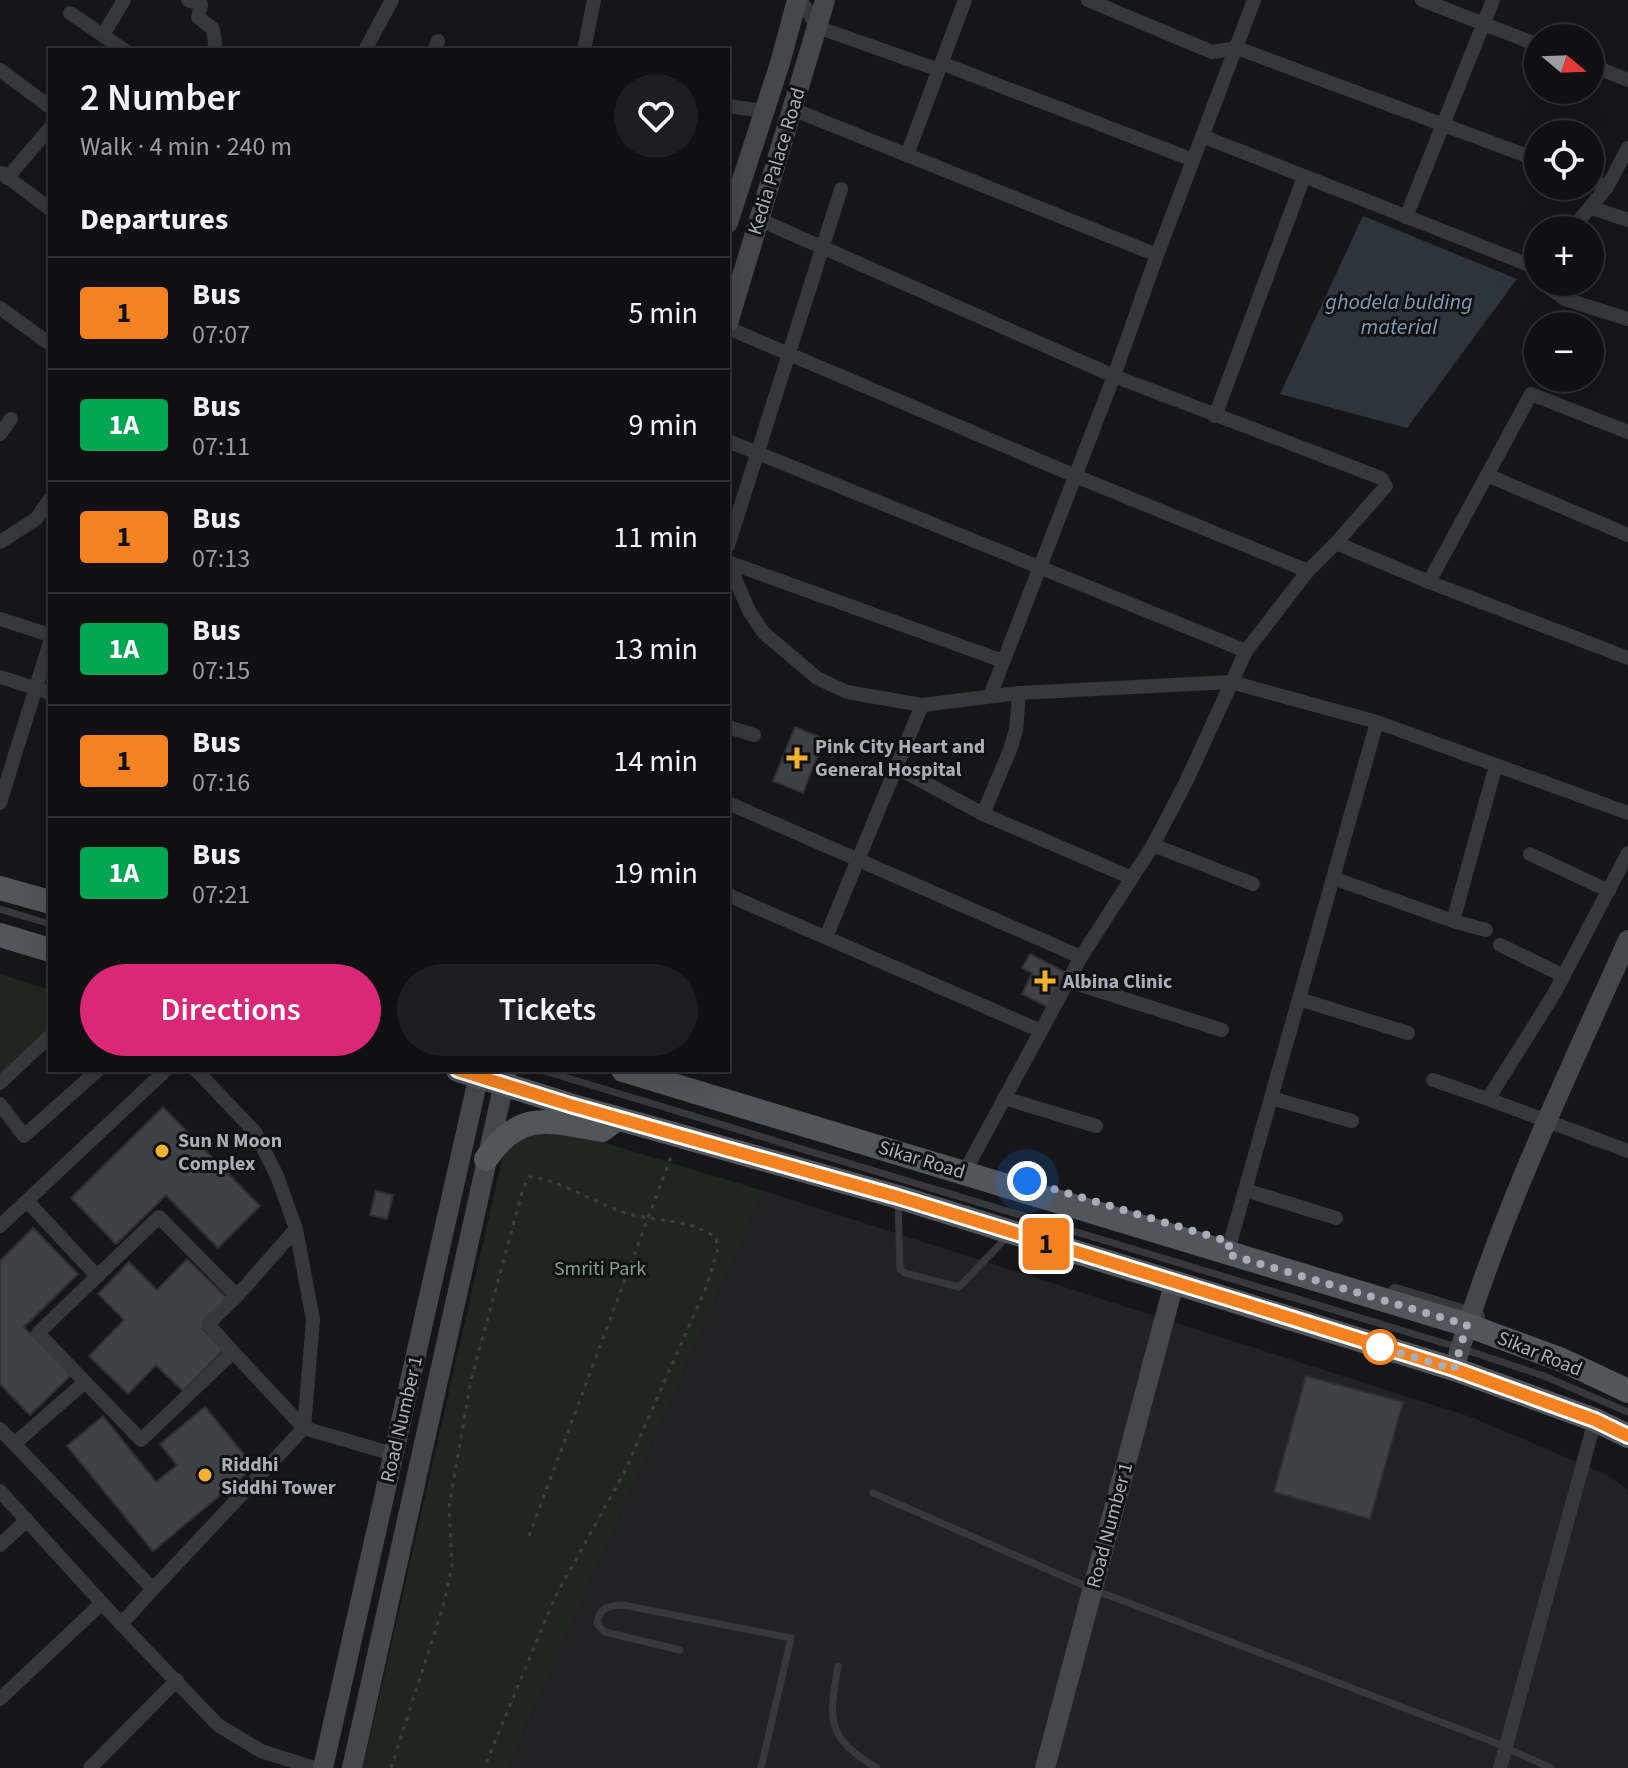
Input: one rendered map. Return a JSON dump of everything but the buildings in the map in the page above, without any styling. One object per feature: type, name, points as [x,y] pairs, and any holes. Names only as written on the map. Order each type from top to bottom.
[{"type":"main road","points":[[0,888],[48,901]]},
{"type":"main road","points":[[0,935],[48,949]]},
{"type":"main road","points":[[472,1072],[505,1077],[618,1118],[898,1197],[1174,1283],[1463,1339],[1595,1420],[1628,1436]]},
{"type":"main road","name":"Sikar Road","points":[[630,1072],[966,1168],[1228,1248],[1463,1339],[1562,1360],[1628,1391]]},
{"type":"main road","points":[[486,1159],[506,1133],[522,1124],[540,1121],[602,1130],[618,1118]]},
{"type":"street","points":[[103,35],[124,0]]},
{"type":"street","points":[[188,0],[201,5],[198,17],[213,29],[216,48]]},
{"type":"street","points":[[366,48],[392,0]]},
{"type":"street","points":[[584,48],[594,0]]},
{"type":"street","points":[[799,0],[817,27],[940,67],[1193,160]]},
{"type":"street","name":"Kedia Palace Road","points":[[730,217],[799,0]]},
{"type":"street","name":"Kedia Palace Road","points":[[730,318],[825,0]]},
{"type":"street","points":[[907,155],[965,0]]},
{"type":"street","points":[[1088,0],[1212,52],[1237,48],[1524,155]]},
{"type":"street","points":[[990,696],[1073,475],[1114,376],[1254,0]]},
{"type":"street","points":[[1422,0],[1524,40]]},
{"type":"street","points":[[1406,217],[1493,0]]},
{"type":"street","points":[[70,13],[120,48]]},
{"type":"street","points":[[0,70],[48,106]]},
{"type":"street","points":[[1604,71],[1628,80]]},
{"type":"street","points":[[730,106],[763,111]]},
{"type":"street","points":[[792,109],[1157,255]]},
{"type":"street","points":[[48,130],[4,175],[48,208]]},
{"type":"street","points":[[1202,136],[1524,266]]},
{"type":"street","points":[[1584,216],[1607,187],[1628,148]]},
{"type":"street","points":[[1215,416],[1304,177]]},
{"type":"street","points":[[730,540],[841,189]]},
{"type":"street","points":[[1592,208],[1628,220]]},
{"type":"street","points":[[665,1072],[966,1168],[1081,957],[1153,845],[1186,782],[1246,651],[1308,571],[1386,486],[1381,478],[1114,376],[758,219]]},
{"type":"street","points":[[1562,296],[1628,319]]},
{"type":"street","points":[[0,308],[48,343]]},
{"type":"street","points":[[730,326],[1073,475],[1308,571]]},
{"type":"street","points":[[1429,582],[1531,394],[1628,432]]},
{"type":"street","points":[[0,434],[11,419]]},
{"type":"street","points":[[730,442],[1246,651]]},
{"type":"street","points":[[1487,475],[1628,535]]},
{"type":"street","points":[[0,542],[36,519],[48,502]]},
{"type":"street","points":[[1336,543],[1628,658]]},
{"type":"street","points":[[730,563],[1003,661]]},
{"type":"street","points":[[730,567],[749,611],[764,633],[817,678],[847,692],[922,705],[1019,693],[1231,682],[1377,722],[1628,813]]},
{"type":"street","points":[[0,619],[48,634]]},
{"type":"street","points":[[0,803],[48,648]]},
{"type":"street","points":[[0,677],[48,692]]},
{"type":"street","points":[[983,814],[1016,730],[1019,693]]},
{"type":"street","points":[[826,937],[922,705]]},
{"type":"street","points":[[1228,1248],[1377,722]]},
{"type":"street","points":[[730,728],[754,735]]},
{"type":"street","points":[[1453,921],[1496,765]]},
{"type":"street","points":[[896,767],[983,814],[1132,878]]},
{"type":"street","points":[[730,804],[1081,957]]},
{"type":"street","points":[[1153,845],[1253,884]]},
{"type":"street","points":[[1488,1099],[1564,976],[1628,853]]},
{"type":"street","points":[[1530,854],[1609,891]]},
{"type":"street","points":[[1333,878],[1486,930]]},
{"type":"street","points":[[730,896],[1041,1031]]},
{"type":"street","points":[[1628,940],[1547,1121],[1463,1339],[1628,1380]]},
{"type":"street","points":[[1500,945],[1564,976]]},
{"type":"street","points":[[1068,981],[1222,1030]]},
{"type":"street","points":[[1299,999],[1408,1033]]},
{"type":"street","points":[[0,1083],[48,1038]]},
{"type":"street","points":[[0,1104],[24,1136],[96,1072]]},
{"type":"street","points":[[0,1226],[164,1072]]},
{"type":"street","points":[[121,1624],[304,1428],[313,1320],[296,1229],[277,1176],[255,1132],[198,1072]]},
{"type":"street","name":"Road Number 1","points":[[323,1768],[393,1454],[472,1072]]},
{"type":"street","name":"Road Number 1","points":[[352,1768],[505,1077]]},
{"type":"street","points":[[1433,1080],[1547,1121],[1626,1145]]},
{"type":"street","points":[[1004,1098],[1096,1126]]},
{"type":"street","points":[[1271,1098],[1352,1121]]},
{"type":"street","points":[[1245,1190],[1336,1218]]},
{"type":"street","points":[[27,1201],[97,1276]]},
{"type":"street","points":[[233,1352],[141,1440],[38,1333],[159,1217],[237,1296]]},
{"type":"street","points":[[296,1229],[208,1324],[304,1428],[393,1454]]},
{"type":"street","name":"Road Number 1","points":[[1045,1768],[1174,1283]]},
{"type":"street","points":[[14,1444],[85,1382]]},
{"type":"street","points":[[1500,1768],[1595,1420]]},
{"type":"street","points":[[0,1429],[153,1589]]},
{"type":"street","points":[[0,1491],[218,1725],[261,1751],[314,1768]]},
{"type":"street","points":[[0,1545],[27,1520]]},
{"type":"street","points":[[0,1699],[102,1603]]},
{"type":"street","points":[[90,1768],[177,1680]]},
{"type":"lane","points":[[0,909],[48,923]]},
{"type":"lane","points":[[548,1072],[1463,1339],[1628,1412]]},
{"type":"lane","points":[[898,1197],[900,1269],[905,1273],[959,1287],[1010,1233]]},
{"type":"lane","points":[[873,1493],[1092,1589],[1505,1747],[1551,1768]]},
{"type":"lane","points":[[680,1650],[605,1632],[597,1624],[598,1614],[607,1606],[623,1605],[791,1638],[761,1768]]},
{"type":"lane","points":[[838,1666],[831,1709],[836,1735],[860,1758],[877,1768]]},
{"type":"path","points":[[529,1536],[679,1135]]},
{"type":"path","points":[[391,1768],[443,1607],[452,1566],[449,1507],[471,1380],[523,1189],[529,1177],[543,1179],[631,1214],[673,1220],[716,1238],[718,1249],[714,1265],[624,1473],[555,1597],[484,1768]]},
{"type":"shaded area","points":[[764,1191],[1471,1417],[1607,1475],[1628,1490],[1628,1768],[508,1768]]},
{"type":"green space","points":[[0,974],[48,989],[48,1030],[0,1076]]},
{"type":"green space","name":"Smriti Park","points":[[562,1130],[764,1191],[508,1768],[363,1768],[507,1138]]},
{"type":"water","name":"ghodela bulding material","points":[[1363,216],[1517,279],[1407,428],[1280,394]]},
{"type":"bus line","name":"1","points":[[464,1072],[570,1105],[898,1197],[1454,1369],[1595,1420],[1628,1436]]},
{"type":"place","name":"Pink City Heart and General Hospital","points":[[797,758]]},
{"type":"place","name":"Albina Clinic","points":[[1045,981]]},
{"type":"place","name":"Sun N Moon Complex","points":[[162,1151]]},
{"type":"place","name":"Riddhi Siddhi Tower","points":[[205,1475]]},
{"type":"route","points":[[1027,1181],[1230,1242],[1227,1254],[1467,1325],[1454,1369],[1380,1347]]}]
